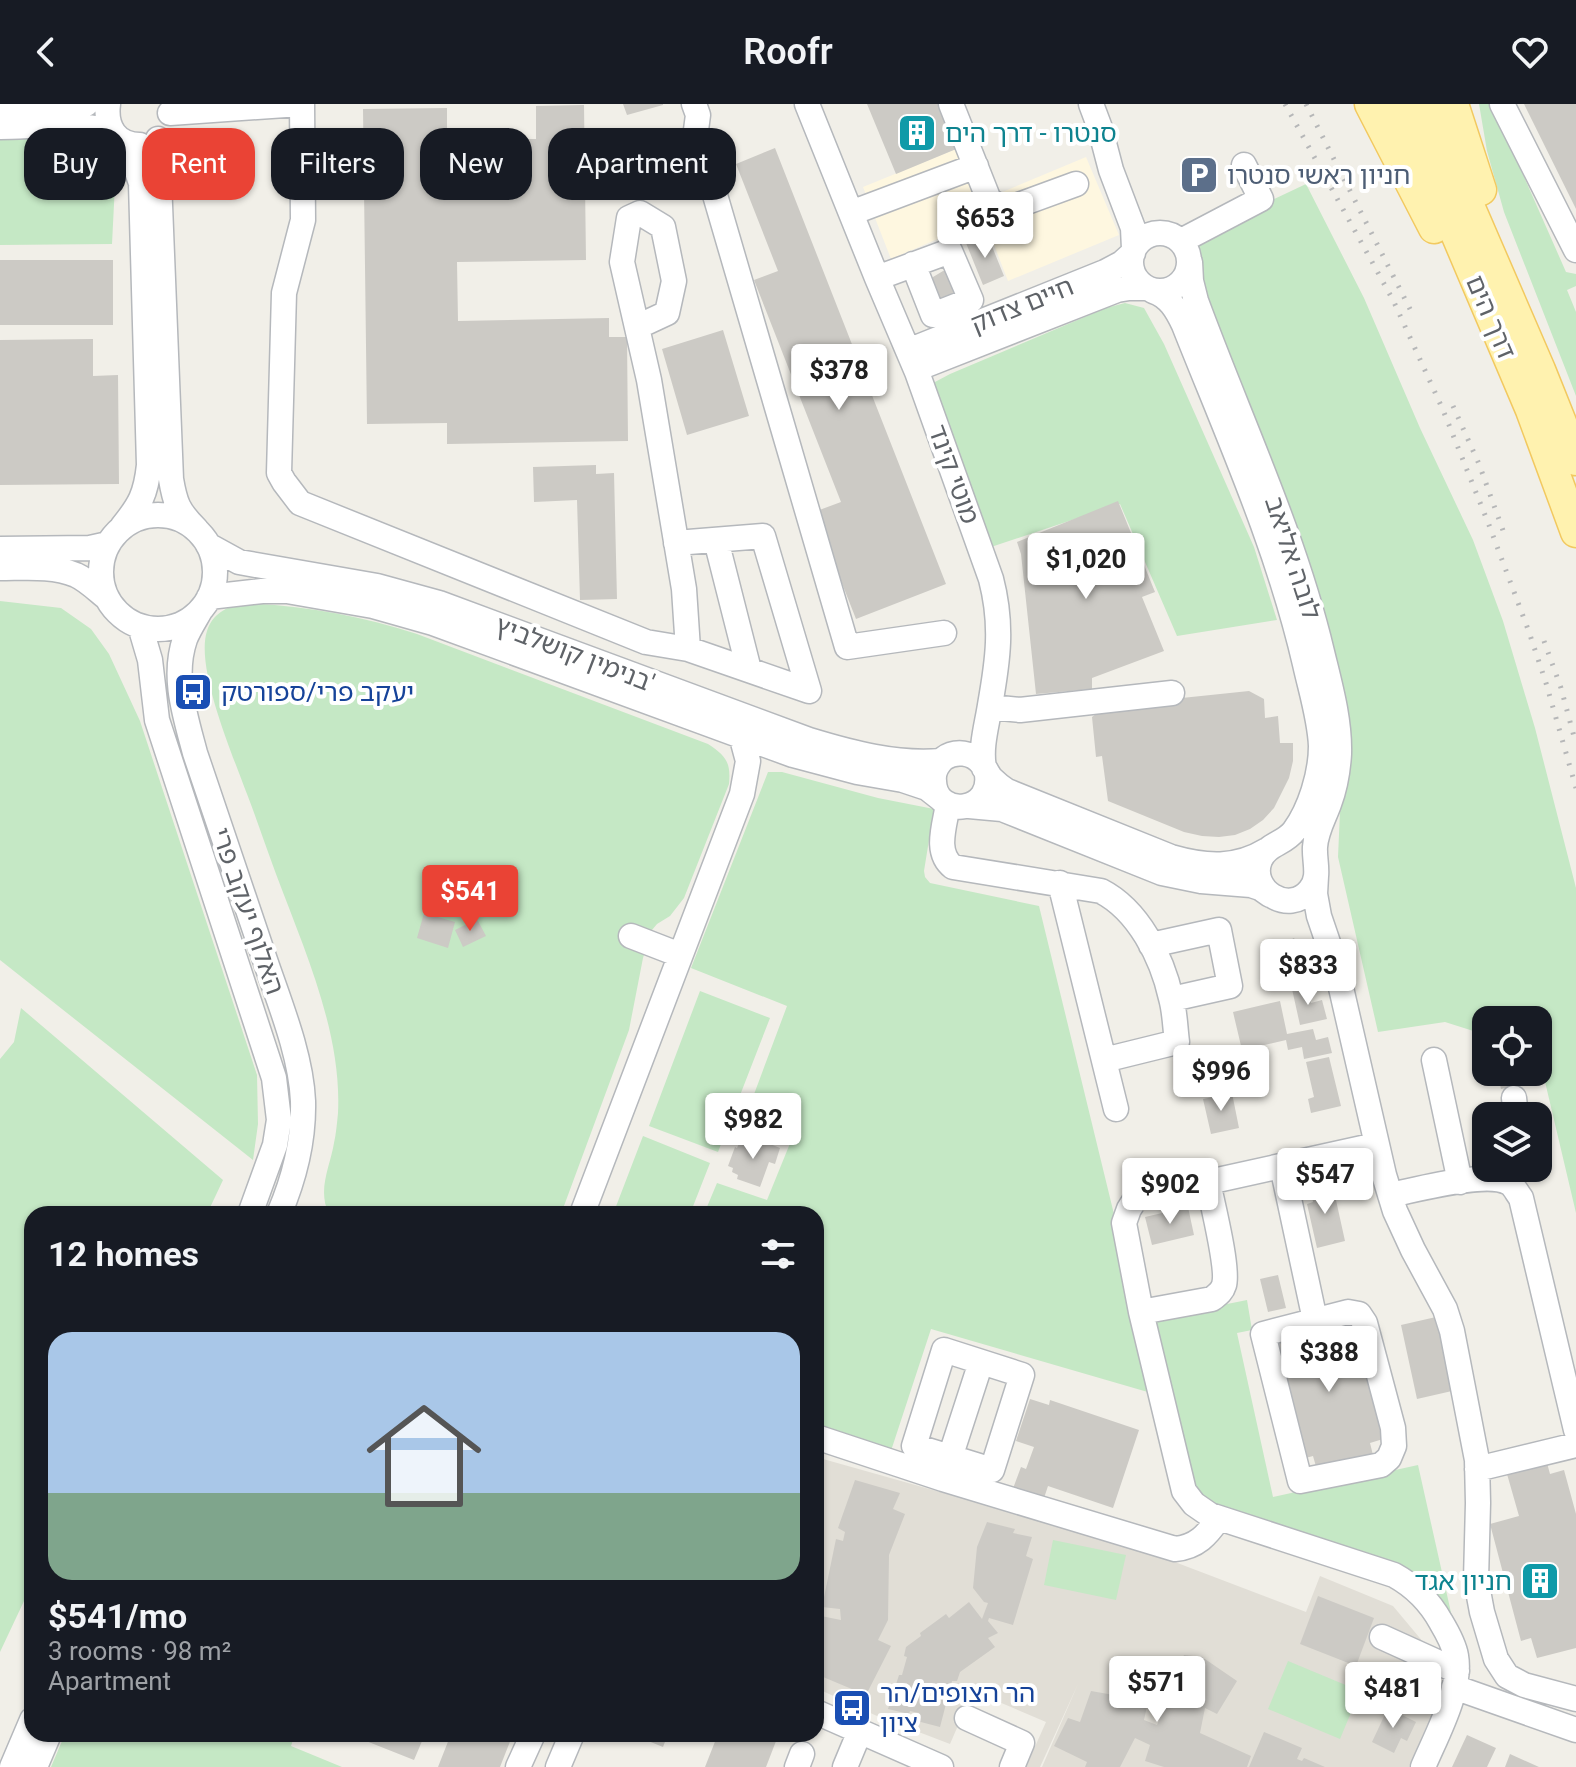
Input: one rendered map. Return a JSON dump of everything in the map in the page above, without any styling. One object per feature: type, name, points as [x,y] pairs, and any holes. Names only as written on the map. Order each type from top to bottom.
[{"type":"main road","points":[[1370,104],[1531,410]]},
{"type":"main road","name":"דרך הים","points":[[1401,104],[1531,410],[1576,532]]},
{"type":"main road","name":"דרך הים","points":[[1425,104],[1576,460]]},
{"type":"main road","points":[[1453,104],[1540,370]]},
{"type":"street","points":[[0,107],[53,108],[86,104]]},
{"type":"street","points":[[108,104],[107,115],[112,128]]},
{"type":"street","points":[[169,109],[301,104],[303,220],[284,293],[279,473],[300,503],[646,642],[688,649],[809,691],[763,536],[676,543]]},
{"type":"street","points":[[694,104],[698,115],[696,130],[847,647],[944,633]]},
{"type":"street","name":"מוטי קינד","points":[[807,104],[912,360],[994,590],[999,646],[983,750],[985,769]]},
{"type":"street","points":[[951,104],[989,200],[1005,210],[1076,184]]},
{"type":"street","points":[[1091,104],[1109,166],[1132,224],[1135,237],[1132,271],[1136,279],[1150,290],[1167,291],[1179,285],[1187,275],[1180,246],[1157,227],[1144,211],[1100,104]]},
{"type":"street","points":[[1502,104],[1576,250]]},
{"type":"street","points":[[0,127],[99,128]]},
{"type":"street","points":[[107,598],[102,585],[102,557],[115,535],[139,507],[146,488],[149,465],[141,183],[126,151]]},
{"type":"street","points":[[1180,246],[1261,199],[1244,165]]},
{"type":"street","points":[[851,213],[976,166]]},
{"type":"street","points":[[0,568],[41,568],[78,576],[107,598],[120,615],[153,629],[178,625],[204,604],[213,584],[213,558],[202,537],[181,514],[171,479],[160,200]]},
{"type":"street","points":[[1134,251],[1147,236],[1161,233],[1180,246]]},
{"type":"street","name":"לובה אליאב","points":[[1180,246],[1196,301],[1289,537],[1309,599],[1324,661],[1338,733],[1338,760],[1334,789],[1316,837],[1316,869]]},
{"type":"street","name":"חיים צדוק","points":[[912,360],[1108,271],[1134,251]]},
{"type":"street","points":[[877,278],[913,264]]},
{"type":"street","name":"חיים צדוק","points":[[912,360],[1117,290],[1150,290]]},
{"type":"street","name":"לובה אליאב","points":[[1150,290],[1167,299],[1180,316],[1285,588],[1311,690],[1320,742],[1318,775],[1296,828],[1287,839],[1273,847]]},
{"type":"street","points":[[637,327],[649,380],[684,589],[688,649]]},
{"type":"street","points":[[0,549],[90,548],[115,535],[133,520],[159,514],[185,521],[202,537]]},
{"type":"street","name":"בנימין קושלביץ'","points":[[202,537],[239,562],[377,586],[439,603],[824,745],[878,758],[941,761]]},
{"type":"street","points":[[716,540],[749,670]]},
{"type":"street","name":"בנימין קושלביץ'","points":[[204,604],[262,591],[287,591],[401,613],[793,755],[903,780],[927,788],[953,803],[1002,809],[1168,875],[1260,888],[1313,926],[1329,948]]},
{"type":"street","name":"האלוף יעקב פרי","points":[[204,604],[186,636],[181,655],[180,690],[195,753],[274,985],[301,1080],[303,1119],[300,1142],[282,1206]]},
{"type":"street","name":"האלוף יעקב פרי","points":[[140,626],[150,660],[157,720],[274,1078],[279,1120],[275,1145],[253,1206]]},
{"type":"street","points":[[990,707],[1020,710],[1172,693]]},
{"type":"street","points":[[585,1206],[742,794],[748,761],[741,735]]},
{"type":"street","points":[[985,769],[987,781],[983,795],[976,803],[953,803],[934,786],[935,771],[941,761],[951,755],[967,754],[977,759],[985,769],[996,783],[1007,791],[1171,857],[1197,863],[1231,864],[1248,860],[1273,847],[1287,842],[1299,844],[1309,851],[1316,869],[1312,887],[1304,896],[1293,900],[1276,898],[1262,886],[1258,874],[1260,861],[1273,847]]},
{"type":"street","points":[[742,794],[754,776],[770,761],[793,755]]},
{"type":"street","points":[[953,803],[941,847],[947,863],[953,867],[1101,891],[1124,906],[1151,945],[1172,999],[1177,1042],[1104,1060]]},
{"type":"street","name":"בנימין קושלביץ'","points":[[1316,869],[1317,908],[1336,966],[1390,1195],[1413,1250],[1445,1309],[1452,1331],[1477,1460],[1476,1580],[1496,1659],[1507,1676],[1524,1685],[1576,1699]]},
{"type":"street","points":[[1060,883],[1116,1109]]},
{"type":"street","points":[[1151,945],[1219,930],[1230,986],[1172,999]]},
{"type":"street","points":[[631,936],[680,955]]},
{"type":"street","points":[[1434,1060],[1460,1182]]},
{"type":"street","points":[[1376,1145],[1136,1198],[1124,1223],[1141,1312],[1184,1491],[1194,1504],[1210,1515],[1394,1575],[1411,1585],[1437,1613],[1456,1654],[1455,1679],[1423,1767]]},
{"type":"street","points":[[1282,1166],[1315,1320]]},
{"type":"street","points":[[1390,1195],[1472,1179]]},
{"type":"street","points":[[1141,1312],[1212,1299],[1221,1292],[1225,1282],[1222,1255],[1208,1182]]},
{"type":"street","points":[[1517,1182],[1576,1430]]},
{"type":"street","points":[[1348,1312],[1359,1314],[1365,1323],[1393,1428],[1394,1446],[1389,1458],[1381,1465],[1300,1481],[1263,1334],[1315,1320],[1348,1312]]},
{"type":"street","points":[[944,1350],[981,1362],[1022,1375],[992,1470],[947,1468],[914,1446],[944,1350]]},
{"type":"street","points":[[947,1468],[981,1362]]},
{"type":"street","points":[[824,1439],[947,1468],[1175,1549],[1187,1548],[1198,1542],[1219,1518]]},
{"type":"street","points":[[1477,1469],[1576,1445]]},
{"type":"street","points":[[1382,1637],[1455,1679],[1576,1730]]},
{"type":"street","points":[[824,1715],[941,1767]]},
{"type":"street","points":[[967,1718],[1022,1743],[1012,1767]]},
{"type":"street","points":[[845,1767],[860,1731]]},
{"type":"street","points":[[12,1767],[24,1739]]},
{"type":"street","points":[[35,1767],[46,1742]]},
{"type":"street","points":[[518,1767],[529,1742]]},
{"type":"street","points":[[558,1767],[569,1742]]},
{"type":"shaded area","points":[[963,104],[1000,193],[1086,157],[1119,235],[1008,281],[984,219],[891,259],[863,187],[961,147]]},
{"type":"shaded area","points":[[824,1459],[1138,1548],[1306,1612],[1320,1576],[1393,1606],[1429,1649],[1441,1694],[1409,1767],[1042,1767],[1078,1684],[1040,1767],[1026,1767],[1046,1722],[973,1691],[950,1744],[824,1692]]},
{"type":"green space","points":[[1479,104],[1492,104],[1566,272],[1576,274],[1576,286],[1567,290],[1576,312],[1576,396],[1504,212],[1487,151]]},
{"type":"green space","points":[[0,139],[24,139],[24,200],[114,200],[112,244],[0,245]]},
{"type":"green space","points":[[1306,184],[1364,298],[1473,540],[1503,621],[1535,728],[1576,888],[1576,1213],[1546,1086],[1552,1086],[1552,1006],[1472,1006],[1472,1031],[1445,1022],[1378,1032],[1338,857],[1342,766],[1195,264],[1196,236]]},
{"type":"green space","points":[[1125,303],[1144,308],[1164,344],[1254,547],[1277,620],[1177,636],[1120,504],[985,549],[930,390],[935,382],[950,374],[1106,308]]},
{"type":"green space","points":[[0,601],[61,608],[91,629],[109,654],[140,721],[257,1075],[258,1124],[253,1160],[0,960]]},
{"type":"green space","points":[[243,603],[332,612],[417,634],[708,744],[726,760],[729,784],[684,898],[670,916],[652,930],[643,958],[629,1030],[564,1206],[326,1206],[324,1187],[338,1113],[338,1083],[328,1022],[309,961],[225,735],[206,667],[207,631],[221,612]]},
{"type":"green space","points":[[768,772],[782,772],[878,798],[934,809],[924,871],[930,883],[1039,906],[1158,1395],[931,1329],[886,1466],[824,1450],[824,1206],[707,1206],[717,1183],[767,1200],[793,1136],[744,1121],[787,1006],[691,968]]},
{"type":"green space","points":[[700,991],[770,1018],[718,1152],[649,1126]]},
{"type":"green space","points":[[21,1008],[223,1180],[211,1206],[24,1206],[24,1601],[0,1652],[0,1059],[14,1042]]},
{"type":"green space","points":[[643,1136],[710,1163],[693,1206],[616,1206]]},
{"type":"green space","points":[[1247,1300],[1252,1330],[1237,1333],[1273,1497],[1418,1465],[1456,1635],[1433,1598],[1222,1511],[1188,1484],[1148,1320]]},
{"type":"green space","points":[[1053,1540],[1126,1555],[1116,1600],[1044,1585]]},
{"type":"green space","points":[[1288,1661],[1360,1691],[1340,1739],[1268,1709]]},
{"type":"green space","points":[[62,1742],[292,1742],[291,1746],[342,1767],[51,1767]]},
{"type":"building","points":[[623,104],[663,104],[663,105],[627,115]]},
{"type":"building","name":"סנטרו - דרך הים","points":[[867,104],[944,104],[961,147],[896,174]]},
{"type":"building","points":[[1524,104],[1576,104],[1576,209]]},
{"type":"building","points":[[584,105],[584,128],[548,128],[548,200],[585,200],[586,260],[457,262],[458,321],[609,318],[609,337],[627,337],[628,441],[447,444],[447,423],[367,424],[364,200],[404,200],[404,128],[363,128],[363,109],[447,108],[447,128],[420,128],[420,200],[532,200],[532,139],[536,139],[536,106]]},
{"type":"building","points":[[775,148],[946,584],[856,619],[814,512],[841,502],[754,280],[778,271],[736,164]]},
{"type":"building","points":[[987,234],[1004,276],[983,285],[966,243]]},
{"type":"building","points":[[0,260],[113,260],[113,325],[0,325]]},
{"type":"building","points":[[948,271],[960,291],[941,301],[930,284],[933,277]]},
{"type":"building","points":[[723,330],[749,416],[687,435],[662,349]]},
{"type":"building","points":[[93,339],[93,376],[118,375],[119,484],[0,485],[0,340]]},
{"type":"building","points":[[596,465],[596,474],[614,473],[617,599],[580,600],[577,500],[534,502],[533,467]]},
{"type":"building","points":[[1118,501],[1155,592],[1142,597],[1164,651],[1092,678],[1092,689],[1036,694],[1021,554],[1017,542]]},
{"type":"building","points":[[1249,691],[1264,699],[1265,718],[1278,716],[1280,743],[1293,743],[1289,778],[1274,808],[1263,820],[1235,835],[1202,836],[1184,832],[1108,801],[1102,756],[1096,757],[1092,717],[1106,712],[1105,706]]},
{"type":"building","points":[[424,913],[455,922],[448,948],[417,938]]},
{"type":"building","points":[[477,919],[486,936],[463,947],[455,930]]},
{"type":"building","points":[[1294,938],[1300,949],[1312,944],[1323,967],[1300,979],[1283,944]]},
{"type":"building","points":[[1307,985],[1311,1003],[1322,1000],[1327,1019],[1300,1025],[1292,989]]},
{"type":"building","points":[[1280,1001],[1287,1034],[1313,1029],[1316,1040],[1328,1037],[1332,1053],[1304,1059],[1302,1047],[1288,1050],[1286,1040],[1242,1050],[1233,1012]]},
{"type":"building","points":[[1329,1057],[1341,1106],[1311,1113],[1308,1099],[1314,1097],[1306,1062]]},
{"type":"building","points":[[1234,1061],[1241,1085],[1217,1092],[1214,1080],[1191,1086],[1188,1074]]},
{"type":"building","points":[[1232,1093],[1239,1128],[1211,1134],[1203,1099]]},
{"type":"building","points":[[750,1139],[780,1148],[775,1164],[769,1162],[760,1187],[737,1179],[738,1175],[728,1166],[735,1147],[740,1141],[749,1144]]},
{"type":"building","points":[[1332,1182],[1345,1241],[1317,1248],[1307,1204],[1313,1202],[1310,1187]]},
{"type":"building","points":[[1188,1207],[1194,1235],[1152,1245],[1145,1217]]},
{"type":"building","points":[[1278,1275],[1286,1308],[1268,1312],[1260,1279]]},
{"type":"building","points":[[1436,1317],[1452,1391],[1417,1399],[1401,1325]]},
{"type":"building","points":[[1354,1319],[1383,1439],[1370,1443],[1373,1455],[1317,1470],[1313,1456],[1302,1459],[1272,1340]]},
{"type":"building","points":[[1030,1399],[1049,1405],[1050,1400],[1139,1430],[1113,1508],[1048,1486],[1042,1504],[1011,1494],[1021,1467],[1026,1469],[1034,1447],[1016,1441]]},
{"type":"building","name":"חניון אגד","points":[[1547,1463],[1550,1474],[1564,1470],[1576,1514],[1576,1648],[1537,1658],[1531,1638],[1521,1641],[1490,1524],[1519,1516],[1507,1474]]},
{"type":"building","points":[[855,1480],[900,1493],[893,1509],[905,1514],[889,1555],[888,1620],[878,1640],[891,1646],[866,1695],[824,1677],[824,1617],[841,1620],[840,1609],[824,1607],[836,1539],[843,1541],[845,1532],[838,1528]]},
{"type":"building","points":[[987,1522],[1032,1537],[1026,1556],[1033,1559],[1013,1625],[989,1618],[988,1621],[998,1633],[988,1638],[995,1647],[960,1672],[957,1681],[952,1681],[940,1727],[917,1721],[919,1713],[888,1709],[899,1675],[902,1675],[907,1657],[904,1656],[906,1647],[921,1636],[920,1633],[946,1614],[949,1618],[969,1602],[982,1619],[988,1603],[973,1588],[977,1547]]},
{"type":"building","points":[[1318,1596],[1374,1618],[1356,1666],[1300,1644]]},
{"type":"building","points":[[1184,1655],[1202,1657],[1237,1681],[1217,1714],[1205,1708],[1200,1733],[1251,1756],[1247,1767],[1164,1767],[1145,1761],[1150,1745],[1135,1738],[1120,1767],[1085,1767],[1087,1762],[1054,1746],[1068,1718],[1080,1722],[1091,1691],[1148,1701],[1144,1720],[1157,1725]]},
{"type":"building","points":[[1388,1708],[1416,1722],[1407,1741],[1401,1738],[1394,1753],[1372,1742]]},
{"type":"building","points":[[1264,1732],[1302,1748],[1297,1759],[1302,1761],[1304,1758],[1325,1767],[1249,1767]]},
{"type":"building","points":[[1467,1735],[1496,1748],[1487,1767],[1452,1767]]},
{"type":"building","points":[[369,1742],[422,1742],[414,1760]]},
{"type":"building","points":[[448,1742],[510,1742],[500,1767],[438,1767]]},
{"type":"building","points":[[715,1742],[776,1742],[766,1767],[705,1767]]},
{"type":"building","points":[[1510,1754],[1539,1767],[1505,1767]]},
{"type":"railway","points":[[1285,104],[1393,300],[1443,410],[1529,632],[1576,788]]},
{"type":"railway","points":[[1306,104],[1411,311]]},
{"type":"railway","points":[[1453,406],[1479,464],[1505,536]]},
{"type":"railway","points":[[1544,641],[1576,744]]},
{"type":"place","name":"סנטרו - דרך הים","points":[[917,133]]},
{"type":"place","name":"חניון ראשי סנטרו","points":[[1199,175]]},
{"type":"place","name":"יעקב פרי/ספורטק","points":[[193,692]]},
{"type":"place","name":"חניון אגד","points":[[1540,1581]]},
{"type":"place","name":"הר הצופים/הר ציון","points":[[852,1708]]}]
